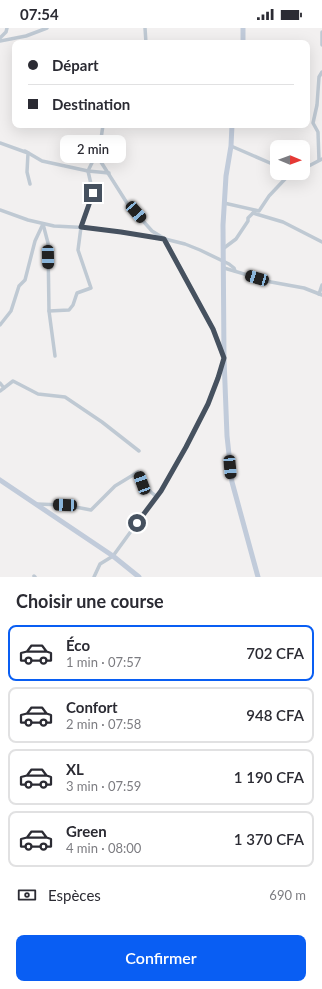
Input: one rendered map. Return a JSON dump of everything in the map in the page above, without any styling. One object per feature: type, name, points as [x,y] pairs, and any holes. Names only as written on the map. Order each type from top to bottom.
[{"type":"street","points":[[0,38],[7,28]]},
{"type":"street","points":[[0,41],[26,36],[47,28]]},
{"type":"street","points":[[145,28],[146,40]]},
{"type":"street","points":[[243,28],[243,40]]},
{"type":"street","points":[[322,32],[322,45]]},
{"type":"street","points":[[310,166],[321,160],[318,132],[313,123],[317,105],[319,77],[322,72]]},
{"type":"street","points":[[94,577],[100,564],[114,556],[157,497],[186,447],[208,404],[224,358],[213,329],[164,239],[152,231],[127,203],[101,162],[100,146],[103,128]]},
{"type":"street","points":[[232,128],[224,204],[224,358],[227,436],[232,482],[258,577]]},
{"type":"street","points":[[0,143],[25,151],[42,161],[88,171],[109,173]]},
{"type":"street","points":[[49,311],[69,310],[73,305],[77,293],[91,288],[78,250],[81,227],[93,193],[88,171],[100,146]]},
{"type":"street","points":[[231,146],[270,163]]},
{"type":"street","points":[[25,151],[28,153],[27,172],[30,184]]},
{"type":"street","points":[[224,248],[236,239],[248,221],[248,218],[254,212],[259,212],[269,196],[284,180]]},
{"type":"street","points":[[224,204],[283,222],[322,242]]},
{"type":"street","points":[[0,210],[43,224],[121,232],[185,244],[232,266],[235,271]]},
{"type":"street","points":[[43,224],[48,243],[49,311],[54,356]]},
{"type":"street","points":[[0,325],[11,311],[19,286],[25,280],[35,241],[43,224]]},
{"type":"street","points":[[224,268],[271,282],[304,288],[321,295],[322,285]]},
{"type":"street","points":[[0,391],[13,381],[38,394],[65,397],[102,422],[139,451]]},
{"type":"street","points":[[0,383],[4,388]]},
{"type":"street","points":[[36,504],[65,505],[91,510],[115,486],[138,472],[142,483],[157,497]]},
{"type":"street","points":[[0,480],[114,556],[139,577]]},
{"type":"route","points":[[93,193],[81,227],[164,239],[213,329],[224,358],[208,404],[186,447],[161,491],[137,523]]}]
